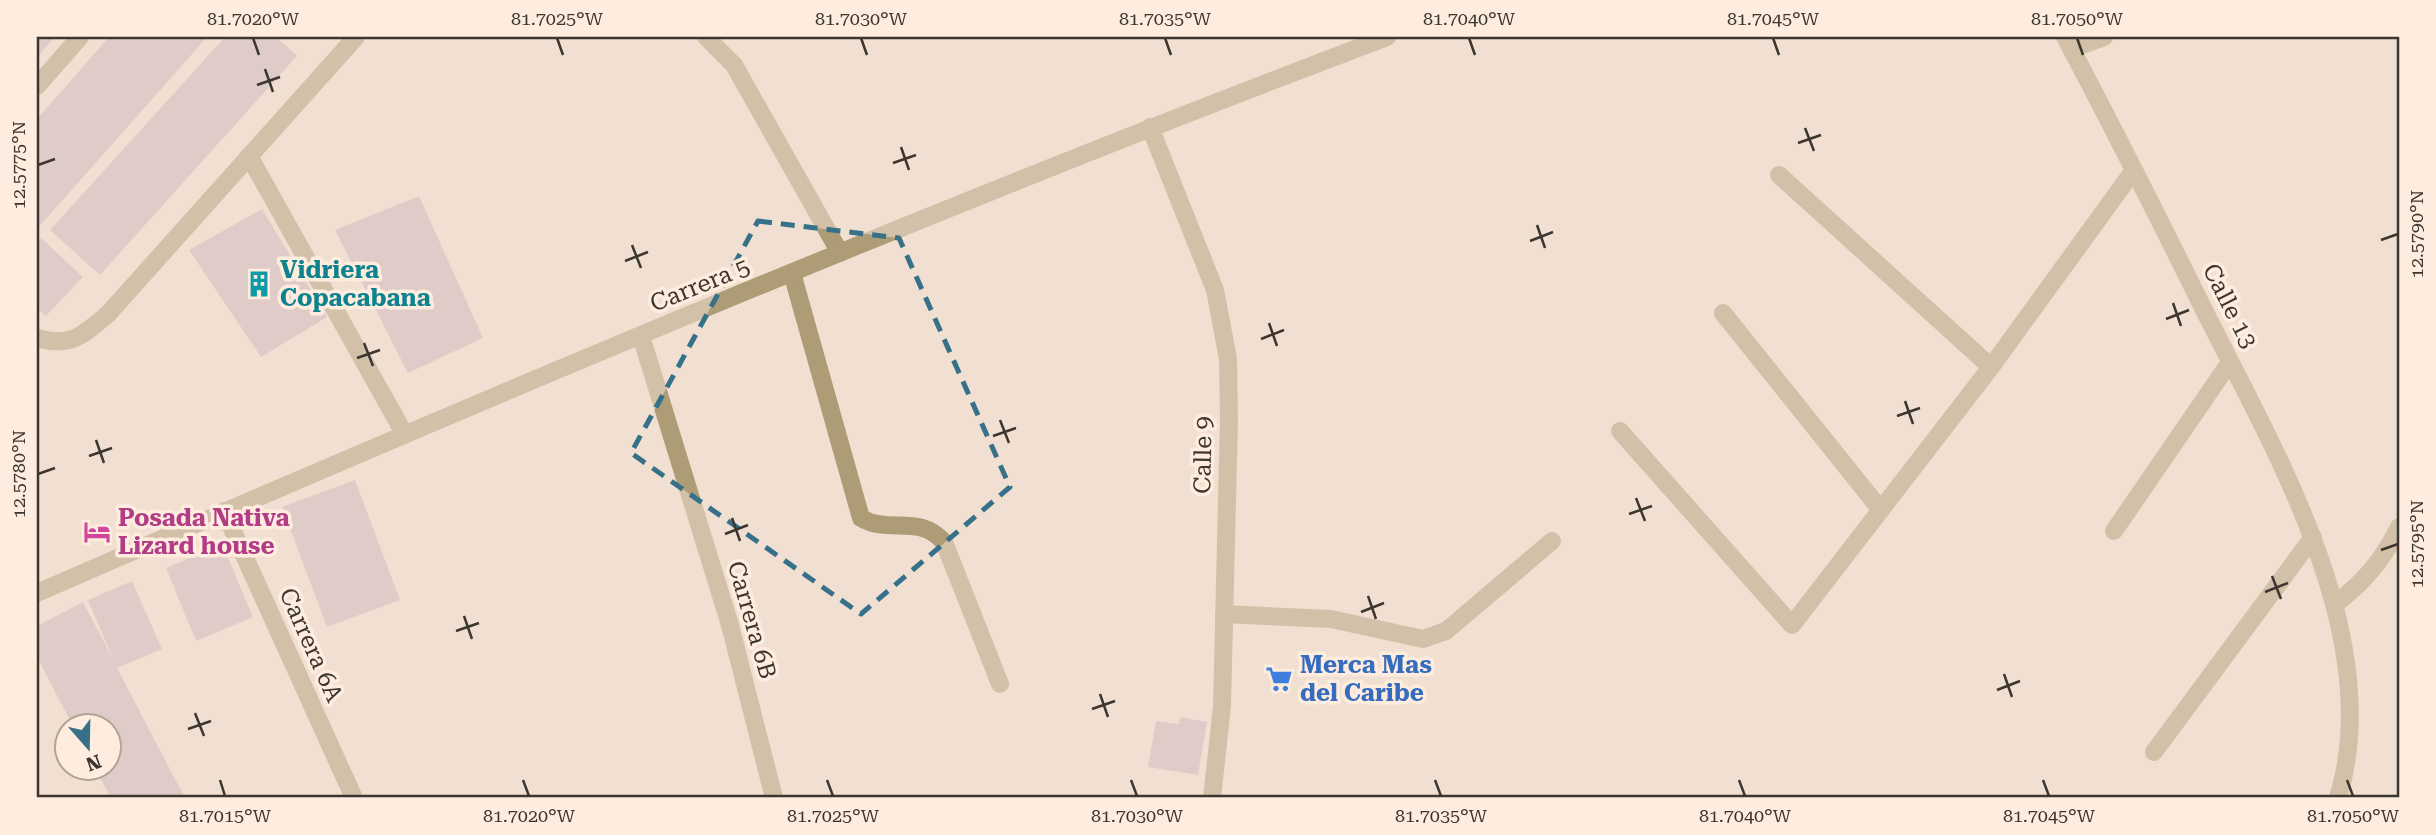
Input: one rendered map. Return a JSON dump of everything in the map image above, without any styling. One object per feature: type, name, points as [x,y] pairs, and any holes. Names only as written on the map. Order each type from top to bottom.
[{"type":"street","points":[[37,86],[80,37]]},
{"type":"street","points":[[37,338],[56,344],[73,340],[108,314],[356,37]]},
{"type":"street","points":[[706,37],[734,65],[840,254]]},
{"type":"street","name":"Carrera 5","points":[[37,593],[404,433],[640,335],[1150,127],[1387,37]]},
{"type":"street","points":[[2068,43],[2104,37]]},
{"type":"street","name":"Calle 13","points":[[2068,43],[2230,362],[2314,537],[2335,604],[2348,683],[2350,741],[2338,798]]},
{"type":"street","name":"Calle 9","points":[[1150,127],[1215,290],[1228,359],[1222,705],[1213,798]]},
{"type":"street","points":[[250,156],[404,433]]},
{"type":"street","points":[[1620,431],[1792,625],[1991,367],[2134,170]]},
{"type":"street","points":[[1779,175],[1991,367]]},
{"type":"street","points":[[792,273],[861,518],[873,525],[921,525],[935,531],[944,542],[1000,684]]},
{"type":"street","points":[[1723,313],[1880,509]]},
{"type":"street","name":"Carrera 6B","points":[[640,335],[730,625],[774,798]]},
{"type":"street","points":[[2114,531],[2230,362]]},
{"type":"street","name":"Carrera 6A","points":[[224,511],[354,798]]},
{"type":"street","points":[[2335,604],[2361,584],[2386,555],[2399,527]]},
{"type":"street","points":[[2154,752],[2314,537]]},
{"type":"street","points":[[1224,614],[1331,619],[1423,639],[1446,631],[1552,541]]},
{"type":"highlighted area","points":[[758,221],[899,238],[1010,487],[861,614],[631,453]]},
{"type":"building","points":[[37,37],[55,37],[37,57]]},
{"type":"building","points":[[109,37],[207,37],[39,227],[37,119]]},
{"type":"building","points":[[225,37],[276,37],[297,56],[100,275],[50,230]]},
{"type":"building","points":[[419,196],[483,338],[408,373],[335,230]]},
{"type":"building","name":"Vidriera Copacabana","points":[[262,209],[327,317],[261,357],[189,250]]},
{"type":"building","points":[[41,238],[83,277],[46,316],[37,308],[37,243]]},
{"type":"building","points":[[355,480],[400,600],[327,627],[282,507]]},
{"type":"building","points":[[222,544],[253,617],[196,641],[166,568]]},
{"type":"building","points":[[132,581],[162,649],[117,668],[185,798],[111,798],[102,782],[122,782],[122,712],[66,712],[37,657],[37,626],[83,602],[114,661],[88,600]]},
{"type":"building","points":[[1180,717],[1207,722],[1198,775],[1148,767],[1156,721],[1179,724]]},
{"type":"place","name":"Vidriera Copacabana","points":[[259,284]]},
{"type":"place","name":"Posada Nativa Lizard house","points":[[97,532]]},
{"type":"place","name":"Merca Mas del Caribe","points":[[1279,679]]}]
